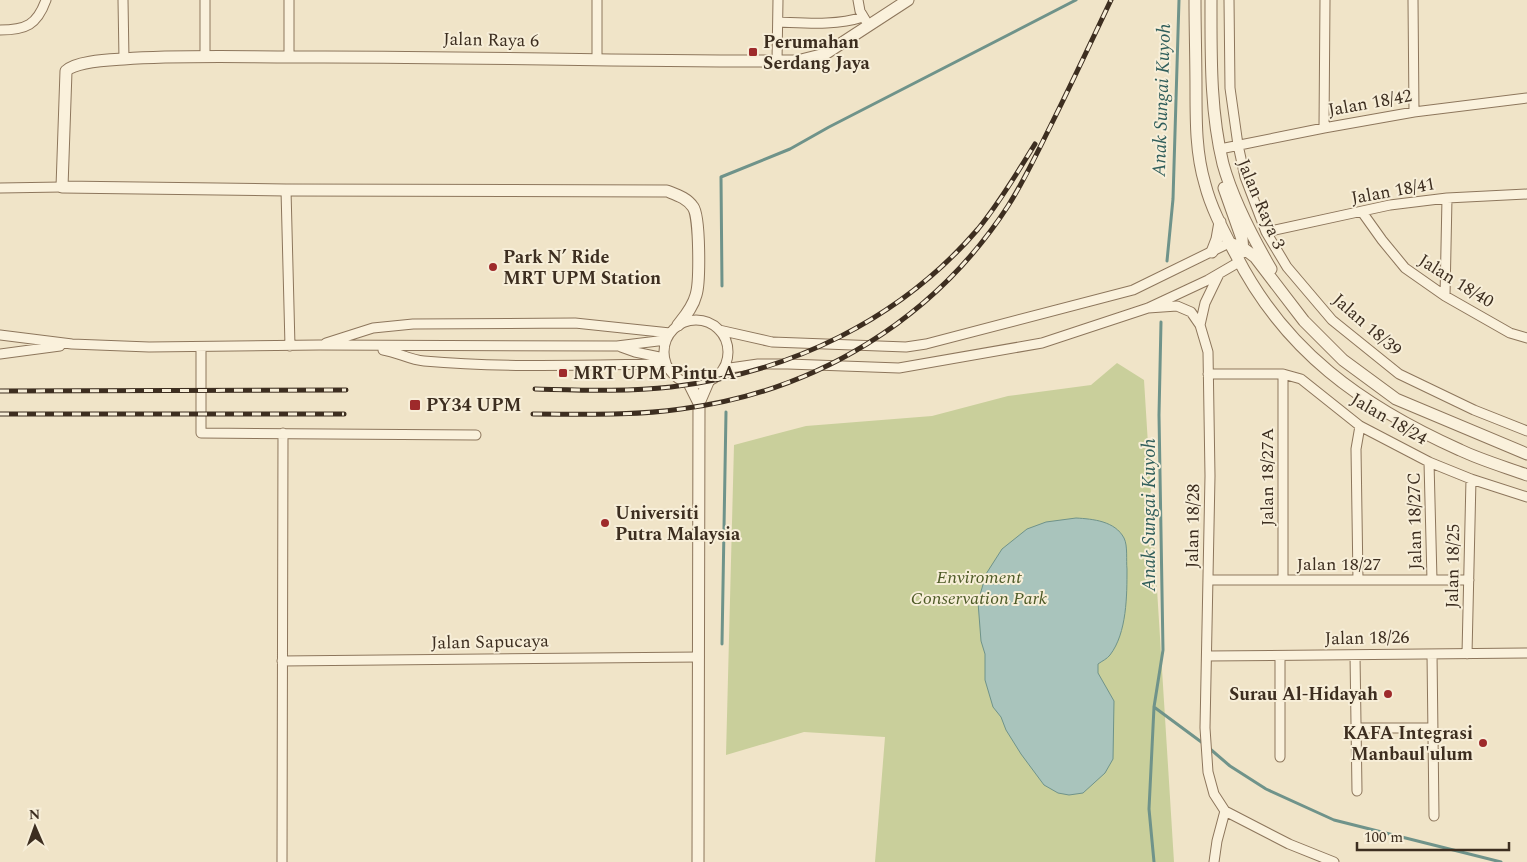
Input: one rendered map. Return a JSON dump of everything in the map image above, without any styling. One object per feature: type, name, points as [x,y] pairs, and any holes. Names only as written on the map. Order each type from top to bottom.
[{"type":"street","points":[[0,30],[18,29],[30,24],[39,17],[46,0]]},
{"type":"street","points":[[123,0],[124,59]]},
{"type":"street","points":[[205,0],[205,57]]},
{"type":"street","points":[[288,57],[289,0]]},
{"type":"street","points":[[597,0],[597,59]]},
{"type":"street","points":[[777,61],[778,0]]},
{"type":"street","points":[[778,22],[833,23],[866,21],[860,11],[858,0]]},
{"type":"street","name":"Jalan Raya 6","points":[[62,187],[65,79],[66,71],[70,66],[124,59],[205,57],[797,61],[816,58],[825,54],[866,21],[908,0]]},
{"type":"street","points":[[1195,0],[1196,127],[1205,184],[1229,243],[1257,292],[1288,333],[1337,380],[1383,411],[1460,451],[1527,475]]},
{"type":"street","name":"Jalan Raya 3","points":[[1211,0],[1211,65],[1217,131],[1230,186],[1257,245],[1304,321]]},
{"type":"street","name":"Jalan 18/39","points":[[1229,0],[1230,88],[1238,145],[1245,177],[1266,232],[1287,267],[1332,320],[1399,374],[1474,410],[1527,431]]},
{"type":"street","points":[[1324,128],[1325,0]]},
{"type":"street","points":[[1413,0],[1414,112]]},
{"type":"street","name":"Jalan 18/42","points":[[1220,149],[1414,112],[1527,98]]},
{"type":"street","points":[[1217,131],[1218,169],[1240,231],[1244,255],[1241,266]]},
{"type":"street","points":[[0,188],[667,191],[682,196],[694,207],[699,242],[697,294],[691,308],[671,333],[664,349],[665,361],[671,373],[679,380],[699,384],[717,377],[727,360],[728,349],[725,338],[719,330],[710,323],[699,320],[688,321],[671,333],[617,346],[318,345],[201,348],[72,344],[0,335]]},
{"type":"street","points":[[286,190],[290,346]]},
{"type":"street","name":"Jalan 18/41","points":[[1266,232],[1390,206],[1447,198],[1527,194]]},
{"type":"street","points":[[1445,296],[1447,198]]},
{"type":"street","name":"Jalan 18/40","points":[[1362,212],[1405,268],[1445,296],[1510,333],[1527,338]]},
{"type":"street","points":[[1212,252],[1220,222]]},
{"type":"street","points":[[719,330],[772,342],[906,346],[926,344],[1133,290],[1229,243],[1243,248],[1255,258],[1304,321],[1343,360],[1396,398],[1527,454]]},
{"type":"street","points":[[723,369],[758,364],[900,368],[1042,343],[1148,308],[1219,274],[1241,266]]},
{"type":"street","points":[[1200,325],[1205,304],[1219,274]]},
{"type":"street","name":"Jalan 18/28","points":[[1148,308],[1177,306],[1191,312],[1200,325],[1208,352],[1210,476],[1205,728],[1208,772],[1214,794],[1225,811]]},
{"type":"street","points":[[318,345],[372,328],[413,324],[575,323],[671,333]]},
{"type":"street","points":[[0,354],[72,344]]},
{"type":"street","points":[[351,346],[392,352],[421,361],[496,364],[665,361]]},
{"type":"street","points":[[617,346],[665,361]]},
{"type":"street","points":[[201,348],[201,432],[476,435]]},
{"type":"street","name":"Jalan 18/24","points":[[1208,374],[1283,374],[1301,379],[1360,426],[1430,462],[1471,479],[1527,497]]},
{"type":"street","name":"Jalan 18/27A","points":[[1283,374],[1283,580]]},
{"type":"street","points":[[698,862],[699,402],[708,382]]},
{"type":"street","points":[[689,383],[699,402]]},
{"type":"street","points":[[1358,580],[1356,448],[1360,426]]},
{"type":"street","points":[[282,862],[283,433]]},
{"type":"street","name":"Jalan 18/27C","points":[[1430,462],[1432,580]]},
{"type":"street","name":"Jalan 18/25","points":[[1467,654],[1471,479]]},
{"type":"street","name":"Jalan 18/27","points":[[1209,580],[1469,580]]},
{"type":"street","name":"Jalan 18/26","points":[[1207,656],[1527,653]]},
{"type":"street","points":[[1432,654],[1434,816]]},
{"type":"street","points":[[1355,655],[1357,791]]},
{"type":"street","points":[[1280,656],[1280,757]]},
{"type":"street","name":"Jalan Sapucaya","points":[[282,661],[699,657]]},
{"type":"street","points":[[1356,728],[1432,728]]},
{"type":"street","points":[[1214,862],[1225,811],[1289,844],[1334,862]]},
{"type":"green space","name":"Enviroment Conservation Park","points":[[1117,363],[1144,380],[1174,862],[875,862],[885,737],[804,732],[726,755],[734,445],[806,426],[932,416],[1008,396],[1091,385]]},
{"type":"water","points":[[1076,518],[1103,522],[1120,532],[1126,545],[1127,590],[1125,614],[1120,636],[1110,655],[1098,664],[1098,673],[1114,701],[1113,759],[1105,773],[1083,793],[1069,795],[1058,793],[1044,785],[1021,754],[1006,730],[1001,717],[993,707],[985,680],[985,654],[981,641],[978,602],[986,574],[1002,549],[1027,529],[1046,522]]},
{"type":"waterway","points":[[722,286],[721,177],[790,149],[1076,0]]},
{"type":"waterway","name":"Anak Sungai Kuyoh","points":[[1167,261],[1173,199],[1179,0]]},
{"type":"waterway","name":"Anak Sungai Kuyoh","points":[[1154,862],[1149,809],[1154,707],[1163,650],[1159,415],[1161,322]]},
{"type":"waterway","points":[[722,644],[726,412]]},
{"type":"waterway","name":"Anak Sungai Kuyoh","points":[[1154,707],[1204,744]]},
{"type":"waterway","name":"Anak Sungai Kuyoh","points":[[1209,748],[1230,766],[1266,789],[1334,820],[1501,862]]},
{"type":"railway","points":[[533,414],[644,413],[681,409],[730,400],[778,386],[824,367],[867,344],[907,316],[945,283],[978,247],[1008,206],[1035,157],[1111,0]]},
{"type":"railway","points":[[535,389],[637,390],[715,380],[758,369],[799,355],[839,337],[878,315],[914,290],[947,261],[986,219],[1035,144]]},
{"type":"railway","points":[[0,391],[346,390]]},
{"type":"railway","points":[[0,414],[344,414]]},
{"type":"place","name":"Perumahan Serdang Jaya","points":[[753,52]]},
{"type":"place","name":"Park N’ Ride MRT UPM Station","points":[[493,267]]},
{"type":"place","name":"MRT UPM Pintu A","points":[[563,373]]},
{"type":"place","name":"PY34 UPM","points":[[415,405]]},
{"type":"place","name":"Universiti Putra Malaysia","points":[[605,523]]},
{"type":"place","name":"Surau Al-Hidayah","points":[[1388,694]]},
{"type":"place","name":"KAFA Integrasi Manbaul'ulum","points":[[1483,743]]}]
